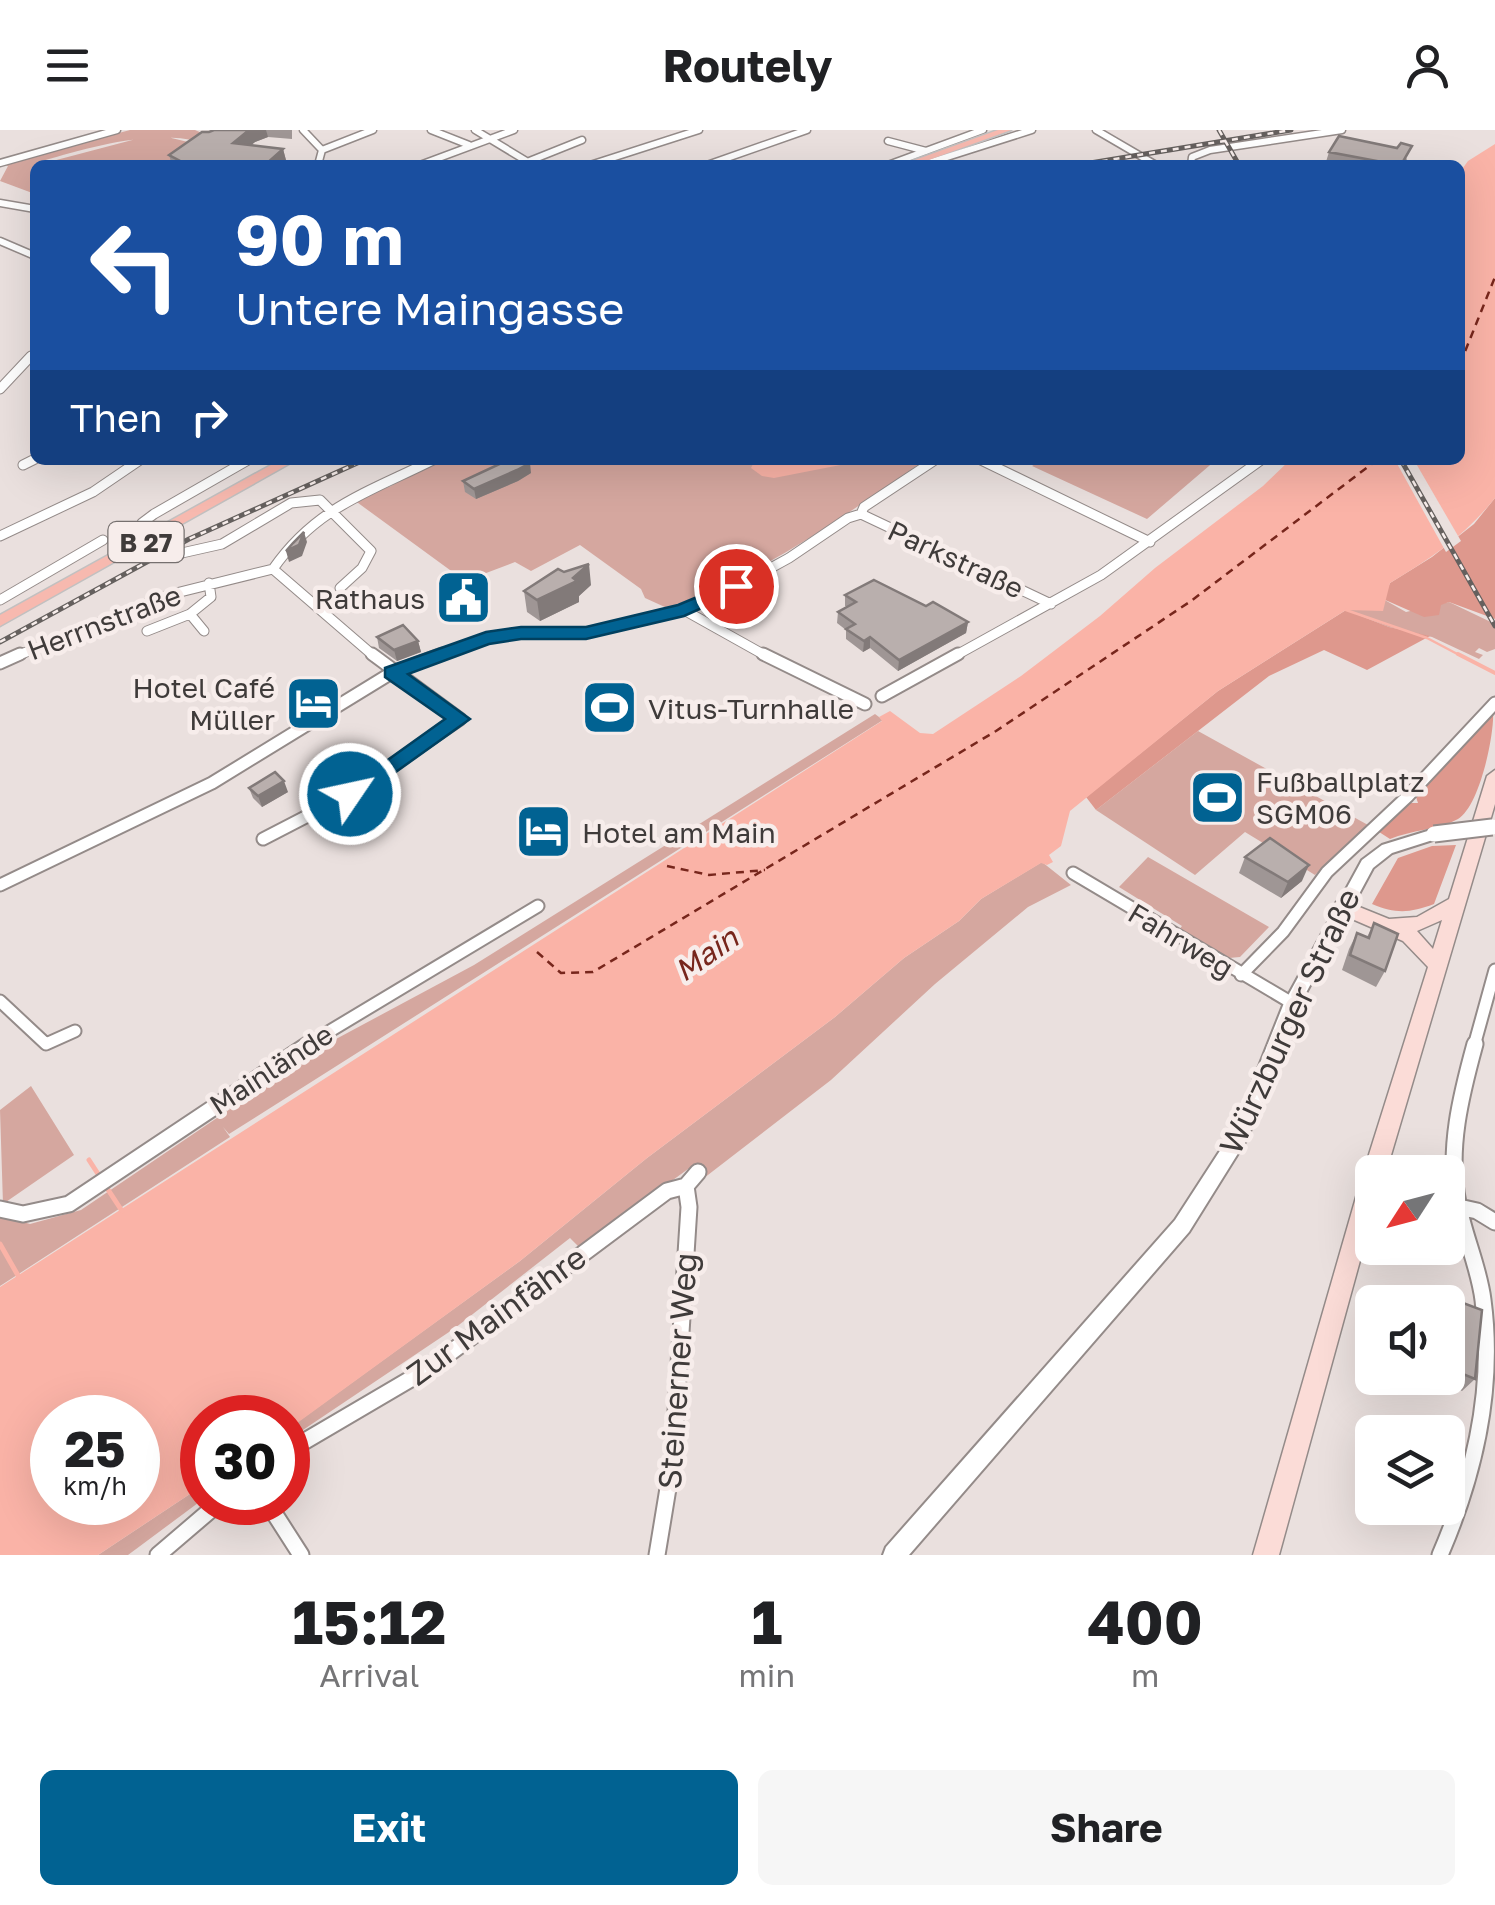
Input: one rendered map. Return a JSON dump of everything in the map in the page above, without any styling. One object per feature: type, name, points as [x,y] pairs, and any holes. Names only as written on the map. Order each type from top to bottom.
[{"type":"main road","points":[[920,160],[1007,130]]},
{"type":"main road","name":"B 27","points":[[0,621],[281,465]]},
{"type":"main road","points":[[1380,1155],[1495,776]]},
{"type":"main road","points":[[1388,925],[1420,924],[1454,904]]},
{"type":"main road","points":[[1342,907],[1388,925],[1425,949],[1436,964]]},
{"type":"main road","points":[[1266,1555],[1355,1240]]},
{"type":"street","points":[[0,163],[118,130]]},
{"type":"street","points":[[304,130],[322,150]]},
{"type":"street","points":[[345,130],[355,137]]},
{"type":"street","points":[[322,150],[373,130]]},
{"type":"street","points":[[430,130],[469,144]]},
{"type":"street","points":[[475,130],[523,160]]},
{"type":"street","points":[[432,160],[514,130]]},
{"type":"street","points":[[606,160],[699,130]]},
{"type":"street","points":[[722,160],[807,130]]},
{"type":"street","points":[[901,160],[984,130]]},
{"type":"street","points":[[938,160],[1032,130]]},
{"type":"street","points":[[1096,130],[1146,160]]},
{"type":"street","points":[[1192,160],[1210,150],[1342,130]]},
{"type":"street","points":[[538,160],[582,140]]},
{"type":"street","points":[[888,141],[926,150]]},
{"type":"street","points":[[319,160],[322,150]]},
{"type":"street","points":[[0,203],[30,208]]},
{"type":"street","points":[[0,241],[30,254]]},
{"type":"street","points":[[0,388],[30,357]]},
{"type":"street","points":[[23,465],[30,462]]},
{"type":"street","points":[[0,536],[92,492],[132,465]]},
{"type":"street","points":[[239,465],[154,514],[142,523],[138,537],[148,549],[172,555],[200,552],[230,540],[303,499],[320,500],[371,551],[362,568],[340,588]]},
{"type":"street","points":[[263,839],[287,830],[350,794],[460,719],[392,672],[274,569],[286,547],[328,508],[389,484],[424,465]]},
{"type":"street","points":[[1,883],[212,783],[392,672],[486,638],[521,633],[586,633],[684,610],[762,572],[848,518],[861,514],[864,507],[927,465]]},
{"type":"street","points":[[991,465],[1150,542]]},
{"type":"street","points":[[882,696],[1052,604],[1150,542],[1254,465]]},
{"type":"street","name":"Parkstraße","points":[[861,514],[1052,604]]},
{"type":"street","points":[[0,600],[103,540]]},
{"type":"street","name":"Herrnstraße","points":[[0,662],[114,612],[208,583],[274,569]]},
{"type":"street","name":"Herrnstraße","points":[[147,631],[190,614],[211,597],[208,583]]},
{"type":"street","points":[[684,610],[726,636],[865,704]]},
{"type":"street","name":"Herrnstraße","points":[[190,614],[204,631]]},
{"type":"street","points":[[1241,976],[1282,932],[1328,872],[1408,796],[1495,703]]},
{"type":"street","name":"Würzburger Straße","points":[[894,1555],[1182,1226],[1241,1134],[1292,1003],[1367,864],[1387,849],[1434,834],[1493,827]]},
{"type":"street","name":"Fahrweg","points":[[1073,872],[1241,976],[1292,1003]]},
{"type":"street","name":"Mainlände","points":[[0,1210],[43,1212],[69,1204],[284,1059],[538,906]]},
{"type":"street","points":[[1456,1155],[1454,1132],[1495,970]]},
{"type":"street","points":[[0,1001],[46,1044],[75,1030]]},
{"type":"street","name":"Zur Mainfähre","points":[[310,1438],[431,1368],[654,1201],[686,1186],[698,1172]]},
{"type":"street","name":"Steinerner Weg","points":[[657,1555],[673,1458],[690,1207],[686,1186]]},
{"type":"street","points":[[1465,1209],[1495,1222]]},
{"type":"street","points":[[1440,1555],[1470,1490],[1479,1457],[1491,1367],[1484,1300],[1465,1229]]},
{"type":"street","points":[[158,1555],[193,1525]]},
{"type":"street","points":[[282,1525],[301,1555]]},
{"type":"shaded area","points":[[130,130],[195,130],[209,136],[197,141],[159,138],[120,142],[45,160],[30,160],[30,192],[0,181],[8,166],[2,164]]},
{"type":"shaded area","points":[[155,134],[188,142],[181,158],[175,160],[56,160]]},
{"type":"shaded area","points":[[429,465],[918,465],[770,562],[667,608],[645,598],[641,589],[580,545],[531,571],[515,562],[465,581],[354,500]]},
{"type":"shaded area","points":[[1034,465],[1210,465],[1147,519]]},
{"type":"shaded area","points":[[1495,498],[1495,619],[1449,602],[1441,605],[1439,615],[1424,617],[1383,599],[1390,583],[1474,524]]},
{"type":"shaded area","points":[[1383,599],[1406,612],[1449,602],[1495,624],[1495,649],[1487,652],[1479,648],[1475,652],[1483,655],[1479,659],[1432,637],[1389,627],[1346,610],[1366,610]]},
{"type":"shaded area","points":[[1346,610],[1389,627],[1430,636],[1367,670],[1324,650],[1269,676],[1096,810],[1086,797],[1218,691]]},
{"type":"shaded area","points":[[1493,711],[1484,768],[1466,811],[1450,823],[1390,839],[1376,830],[1408,803],[1418,803],[1416,797]]},
{"type":"shaded area","points":[[875,714],[883,720],[229,1134],[223,1127],[230,1137],[0,1286],[0,1215],[30,1224],[81,1210],[323,1046],[474,965]]},
{"type":"shaded area","name":"Fußballplatz SGM06","points":[[1198,731],[1368,825],[1315,875],[1245,832],[1195,875],[1096,810]]},
{"type":"shaded area","points":[[1456,845],[1434,904],[1403,911],[1372,904],[1398,858],[1432,846]]},
{"type":"shaded area","points":[[1148,857],[1269,927],[1240,957],[1229,958],[1178,931],[1182,926],[1119,887]]},
{"type":"shaded area","points":[[1042,862],[1071,885],[1028,907],[935,984],[831,1080],[704,1178],[688,1169],[580,1248],[570,1238],[455,1328],[310,1425],[310,1413],[520,1261],[647,1158],[835,1017],[904,958],[959,921],[981,899]]},
{"type":"shaded area","points":[[31,1086],[74,1155],[3,1204],[0,1110]]},
{"type":"shaded area","points":[[180,1501],[180,1516],[128,1555],[98,1555],[143,1525],[160,1525],[160,1514]]},
{"type":"water","name":"Main","points":[[1495,144],[1495,498],[1447,545],[1390,583],[1383,611],[1346,610],[1218,691],[1070,811],[1061,846],[1049,855],[1053,862],[1041,863],[981,899],[959,921],[904,958],[835,1017],[647,1158],[520,1261],[310,1414],[310,1395],[180,1395],[180,1501],[160,1514],[160,1395],[30,1395],[30,1525],[143,1525],[98,1555],[0,1555],[0,1287],[882,721],[879,717],[890,711],[920,733],[933,734],[1021,676],[1100,616],[1285,465],[1465,465],[1465,165]]},
{"type":"water","points":[[752,465],[840,465],[774,478],[751,468]]},
{"type":"pier","points":[[1398,465],[1417,465],[1461,541],[1446,552]]},
{"type":"building","points":[[249,130],[233,143],[283,149],[271,160],[178,160],[169,155],[202,132]]},
{"type":"building","points":[[1339,136],[1397,148],[1401,143],[1412,146],[1404,160],[1371,160],[1329,152]]},
{"type":"building","points":[[497,465],[526,465],[474,489],[463,481]]},
{"type":"building","points":[[304,532],[299,545],[286,551],[293,543]]},
{"type":"building","points":[[589,564],[573,578],[577,581],[537,600],[524,591],[558,569],[564,572]]},
{"type":"building","points":[[874,580],[926,606],[933,602],[968,622],[899,660],[870,637],[864,641],[846,629],[855,624],[838,612],[856,602],[845,595]]},
{"type":"building","points":[[403,625],[418,641],[394,650],[377,637]]},
{"type":"building","points":[[310,682],[322,692],[309,700],[296,690]]},
{"type":"building","points":[[600,683],[631,702],[617,712],[586,693]]},
{"type":"building","points":[[275,772],[284,781],[258,796],[249,788]]},
{"type":"building","points":[[321,772],[331,781],[315,789],[305,781]]},
{"type":"building","points":[[1270,838],[1309,865],[1288,882],[1245,857]]},
{"type":"building","points":[[1374,923],[1398,934],[1385,971],[1350,955],[1357,933],[1369,938]]},
{"type":"building","points":[[1465,1304],[1482,1310],[1475,1379],[1465,1375]]},
{"type":"waterway","points":[[1346,610],[1427,638],[1463,657]]},
{"type":"waterway","points":[[1458,654],[1495,673]]},
{"type":"waterway","points":[[89,1160],[100,1177]]},
{"type":"waterway","points":[[105,1185],[122,1211]]},
{"type":"waterway","points":[[0,1244],[20,1279]]},
{"type":"ferry route","points":[[1465,352],[1495,277]]},
{"type":"ferry route","points":[[763,870],[996,731],[1191,601],[1370,465]]},
{"type":"ferry route","points":[[667,866],[709,875],[763,870]]},
{"type":"ferry route","points":[[537,952],[561,973],[593,972],[763,870]]},
{"type":"railway","points":[[1219,130],[1225,141]]},
{"type":"railway","points":[[1225,141],[1291,130]]},
{"type":"railway","points":[[1108,160],[1225,141]]},
{"type":"railway","points":[[1225,141],[1236,160]]},
{"type":"railway","points":[[0,642],[189,539],[353,465]]},
{"type":"railway","points":[[1404,465],[1495,626]]},
{"type":"place","name":"Rathaus","points":[[464,598]]},
{"type":"place","name":"Hotel Café Müller","points":[[314,703]]},
{"type":"place","name":"Vitus-Turnhalle","points":[[609,708]]},
{"type":"place","name":"Fußballplatz SGM06","points":[[1217,797]]},
{"type":"place","name":"Hotel am Main","points":[[543,832]]},
{"type":"route","points":[[350,794],[460,719],[392,672],[486,638],[521,633],[586,633],[684,610],[736,586]]}]
